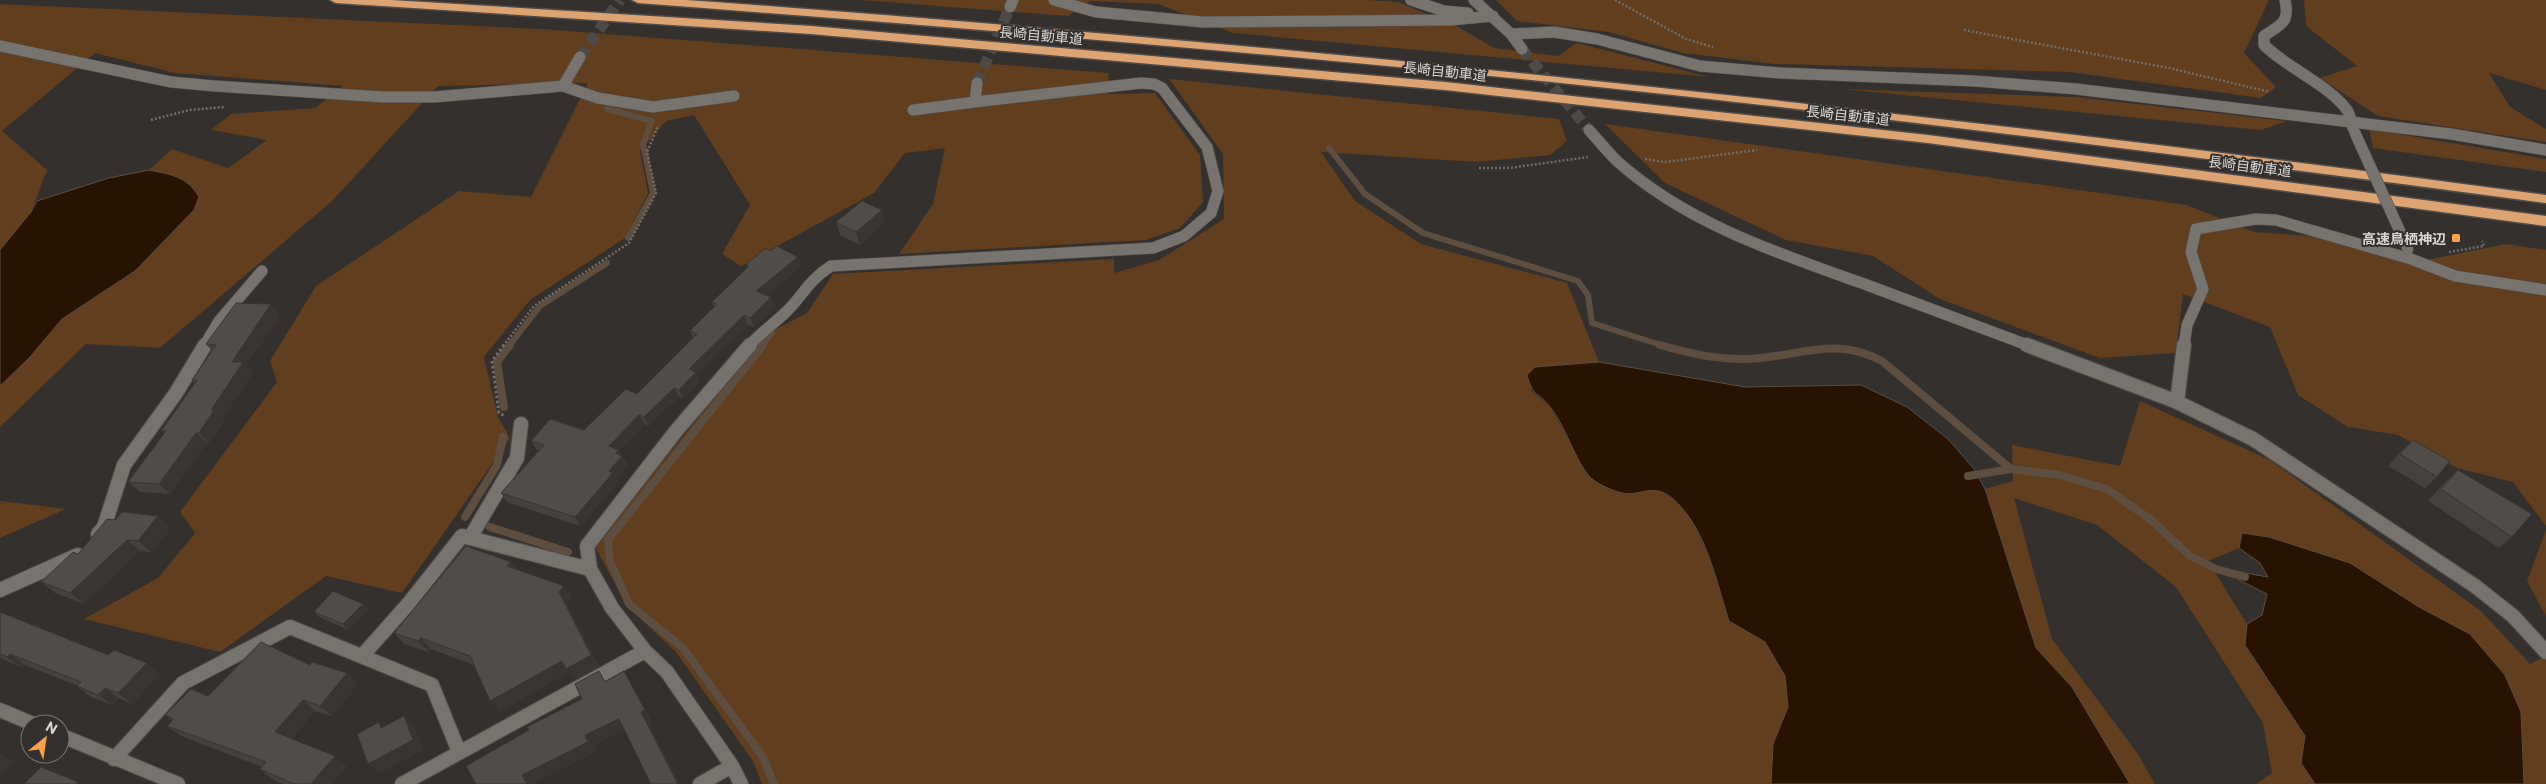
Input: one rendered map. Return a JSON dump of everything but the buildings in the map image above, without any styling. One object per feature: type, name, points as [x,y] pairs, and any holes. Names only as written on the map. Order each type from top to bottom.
[{"type":"highway","name":"長崎自動車道","points":[[336,0],[810,30],[1445,86],[1928,139],[2546,221]]},
{"type":"highway","name":"長崎自動車道","points":[[638,0],[820,12],[1457,68],[1923,119],[2546,199]]},
{"type":"street","points":[[1054,0],[1106,13],[1203,22],[1451,20],[1493,16]]},
{"type":"street","points":[[1411,0],[1444,11],[1493,16]]},
{"type":"street","points":[[1474,0],[1511,34],[1522,49]]},
{"type":"street","points":[[2285,0],[2288,14],[2284,22],[2264,36],[2264,45],[2347,110],[2355,133],[2410,254]]},
{"type":"street","points":[[1511,34],[1554,32],[1598,39],[1700,66],[1781,74],[1974,81],[2076,89],[2351,121],[2451,134],[2546,150]]},
{"type":"street","points":[[0,46],[171,82],[214,86],[434,97],[563,86],[598,98],[653,107],[734,96]]},
{"type":"street","points":[[563,86],[580,56]]},
{"type":"street","points":[[975,102],[977,83]]},
{"type":"street","points":[[741,784],[732,766],[667,672],[645,651],[612,608],[590,569],[587,546],[676,432],[760,333],[787,311],[815,276],[831,266],[1153,248],[1184,236],[1211,213],[1218,191],[1207,147],[1162,88],[1154,84],[1141,83],[913,110]]},
{"type":"street","points":[[1589,130],[1607,153],[1658,193],[1705,218],[1767,247],[2177,402],[2231,427],[2281,456],[2450,569],[2529,629],[2546,652]]},
{"type":"street","points":[[2177,402],[2187,325],[2202,288],[2192,263],[2190,241],[2196,229],[2256,219],[2276,220],[2410,254],[2455,276],[2546,290]]},
{"type":"street","points":[[0,590],[82,553],[104,527],[124,465],[176,393],[219,321],[262,271]]},
{"type":"street","points":[[470,538],[517,458],[521,424]]},
{"type":"street","points":[[362,656],[409,603],[462,536],[590,569]]},
{"type":"street","points":[[114,758],[183,683],[290,627],[432,684],[459,752]]},
{"type":"street","points":[[402,784],[645,651]]},
{"type":"street","points":[[0,710],[20,718]]},
{"type":"street","points":[[70,739],[178,784]]},
{"type":"street","points":[[700,784],[732,766]]},
{"type":"path","points":[[1615,0],[1686,39],[1720,49]]},
{"type":"path","points":[[1964,30],[2169,68],[2272,92]]},
{"type":"path","points":[[521,424],[499,413],[492,361],[534,306],[629,243],[656,193],[648,152],[660,122],[653,107]]},
{"type":"shaded area","points":[[861,0],[1367,0],[1398,2],[1458,27],[1494,48],[1558,56],[1577,43],[1709,77],[1233,33],[1158,4],[1090,1],[1068,16]]},
{"type":"shaded area","points":[[1496,0],[2269,0],[2244,53],[2276,87],[2261,98],[2069,72],[1775,64],[1683,53],[1609,32],[1517,21]]},
{"type":"shaded area","points":[[2304,0],[2546,0],[2546,90],[2489,73],[2510,107],[2546,129],[2546,142],[2378,116],[2320,78],[2357,66],[2306,26]]},
{"type":"shaded area","points":[[0,4],[542,29],[1109,73],[1107,94],[1155,93],[1200,155],[1203,202],[1180,228],[1146,240],[899,254],[933,204],[945,148],[905,153],[874,193],[741,266],[722,254],[750,205],[694,115],[666,121],[640,151],[648,193],[625,238],[530,300],[484,357],[498,417],[510,438],[402,593],[326,576],[220,652],[84,619],[158,578],[195,533],[180,512],[277,382],[270,361],[316,286],[459,191],[531,197],[588,83],[438,86],[332,201],[160,348],[86,344],[0,427],[0,386],[29,358],[62,319],[135,271],[176,176],[149,170],[172,149],[228,168],[267,140],[211,130],[231,114],[315,108],[343,86],[175,73],[95,53],[2,131],[47,170],[31,212],[0,250]]},
{"type":"shaded area","points":[[1169,79],[1559,119],[1567,141],[1550,155],[1477,162],[1321,152],[1355,201],[1421,244],[1567,283],[1599,362],[1535,367],[1531,390],[1550,407],[1589,475],[1602,485],[1623,493],[1655,489],[1671,497],[1690,516],[1710,560],[1729,621],[1765,642],[1785,676],[1788,707],[1773,744],[1771,784],[762,784],[753,761],[676,652],[628,607],[594,545],[767,334],[807,313],[833,274],[1114,259],[1114,273],[1159,260],[1224,219],[1223,154]]},
{"type":"shaded area","points":[[1842,89],[2075,97],[2287,121],[2261,130]]},
{"type":"shaded area","points":[[1605,124],[2187,205],[2254,232],[2310,236],[2412,263],[2506,244],[2546,250],[2546,526],[2513,482],[2457,468],[2398,435],[2348,427],[2298,395],[2270,327],[2183,294],[2176,353],[2100,358],[1940,299],[1873,256],[1786,240],[1665,183]]},
{"type":"shaded area","points":[[2369,129],[2546,159],[2546,172],[2373,148]]},
{"type":"shaded area","points":[[149,170],[165,173],[189,185],[199,197],[194,210],[135,271],[62,319],[29,358],[0,386],[0,250],[31,212],[37,201],[109,178]]},
{"type":"shaded area","points":[[1599,362],[1745,387],[1861,385],[1907,407],[1948,439],[1974,469],[1985,489],[2036,648],[2072,687],[2130,784],[1771,784],[1773,744],[1788,707],[1785,676],[1765,642],[1729,621],[1702,539],[1684,510],[1665,493],[1653,490],[1629,494],[1622,493],[1604,486],[1591,478],[1578,459],[1556,416],[1547,403],[1534,391],[1527,375],[1535,367]]},
{"type":"shaded area","points":[[2140,401],[2270,460],[2481,611],[2530,664],[2546,656],[2546,784],[2524,784],[2521,712],[2470,634],[2419,608],[2350,563],[2269,537],[2243,533],[2239,548],[2208,561],[2247,624],[2245,646],[2305,736],[2301,763],[2316,784],[2256,784],[2272,773],[2263,723],[2176,587],[2097,525],[2014,498],[2052,639],[2138,754],[2155,784],[2130,784],[2072,687],[2036,648],[1985,489],[2013,481],[2012,445],[2120,466]]},
{"type":"shaded area","points":[[0,501],[66,509],[0,538]]},
{"type":"shaded area","points":[[2546,530],[2546,616],[2527,581]]},
{"type":"shaded area","points":[[2242,533],[2269,537],[2350,563],[2419,607],[2470,634],[2505,675],[2521,712],[2524,784],[2315,784],[2301,763],[2305,736],[2245,645],[2247,624],[2262,615],[2267,594],[2239,580],[2234,571],[2268,577],[2260,563],[2239,548]]},
{"type":"waterway","points":[[607,109],[652,121],[643,144],[653,193],[628,238]]},
{"type":"waterway","points":[[1329,148],[1365,194],[1423,233],[1578,281],[1588,295],[1592,323],[1664,346]]},
{"type":"waterway","points":[[509,346],[540,306],[607,263]]},
{"type":"waterway","points":[[762,346],[772,333]]},
{"type":"waterway","points":[[504,407],[497,362],[510,345]]},
{"type":"waterway","points":[[763,345],[608,540],[610,561],[629,604],[683,648],[763,757],[774,784]]},
{"type":"waterway","points":[[1660,345],[1680,351],[1733,359],[1762,358],[1830,349],[1846,349],[1864,353],[1882,361],[2011,469]]},
{"type":"waterway","points":[[465,517],[497,465],[503,437]]},
{"type":"waterway","points":[[1968,476],[2011,469]]},
{"type":"waterway","points":[[2011,469],[2059,475],[2107,489],[2150,519],[2190,556],[2216,569],[2245,577]]},
{"type":"waterway","points":[[490,527],[568,552]]},
{"type":"tunnel","points":[[580,57],[620,0]]},
{"type":"tunnel","points":[[977,83],[1010,7]]},
{"type":"tunnel","points":[[1522,49],[1589,130]]},
{"type":"place","name":"高速鳥栖神辺","points":[[2456,238]]}]
